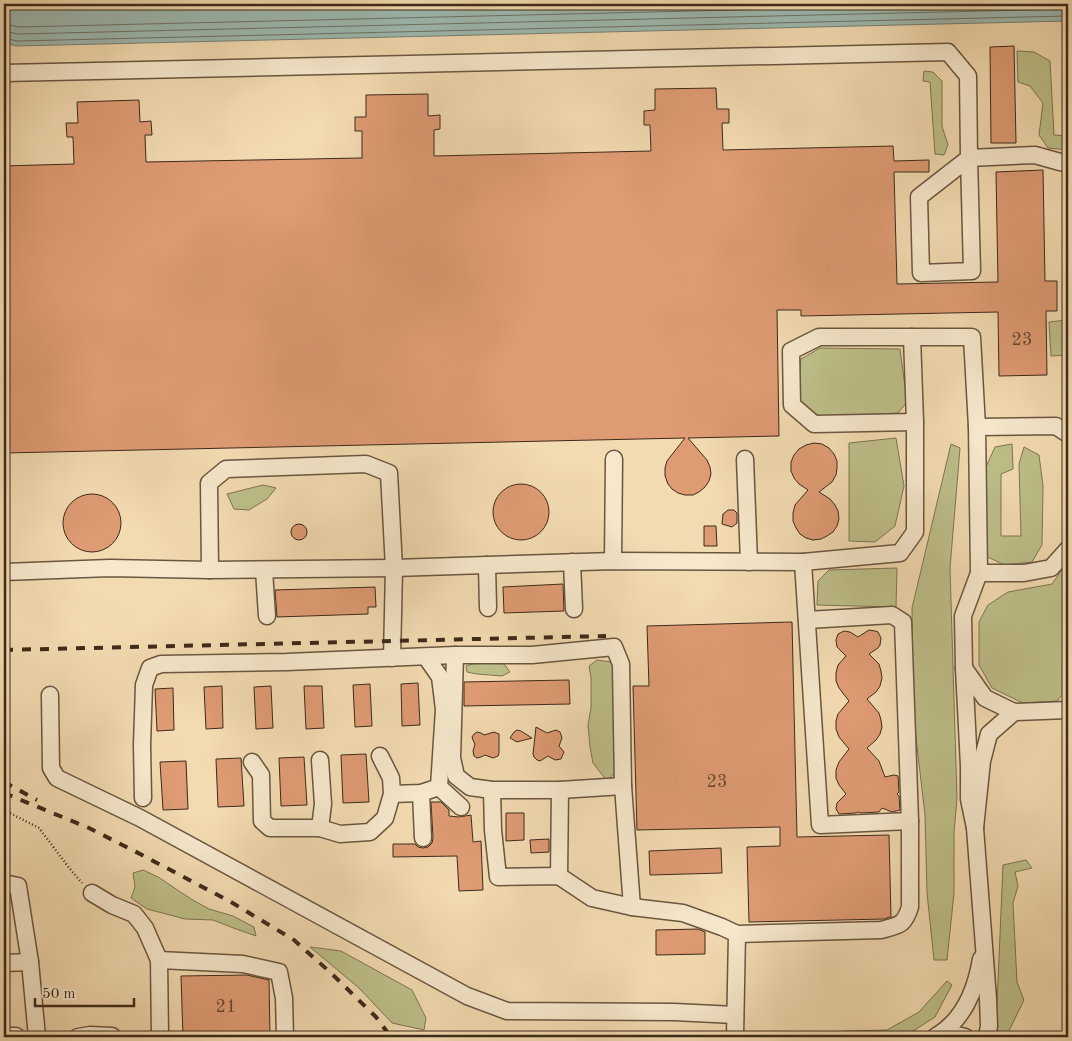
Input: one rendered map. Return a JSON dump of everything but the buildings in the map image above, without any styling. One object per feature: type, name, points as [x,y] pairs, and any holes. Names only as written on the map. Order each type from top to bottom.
[{"type":"street","points":[[4,73],[948,52],[968,76],[969,158],[972,271],[921,273],[920,196],[969,158],[1035,155],[1068,163]]},
{"type":"street","points":[[915,422],[814,424],[792,405],[791,351],[818,337],[972,337],[977,427],[979,573],[963,616],[964,668],[969,799],[975,828],[988,999],[989,1026],[987,1037]]},
{"type":"street","points":[[4,572],[110,568],[264,570],[394,568],[613,561],[803,562],[900,553],[915,532],[915,422],[912,337]]},
{"type":"street","points":[[977,427],[1056,426],[1068,434]]},
{"type":"street","points":[[613,561],[614,458]]},
{"type":"street","points":[[745,458],[749,562]]},
{"type":"street","points":[[210,570],[208,483],[226,469],[366,464],[389,473],[394,568],[392,658]]},
{"type":"street","points":[[979,573],[1024,573],[1051,568],[1068,549]]},
{"type":"street","points":[[572,562],[574,609]]},
{"type":"street","points":[[803,562],[820,825],[910,821]]},
{"type":"street","points":[[487,565],[488,608]]},
{"type":"street","points":[[264,570],[267,616]]},
{"type":"street","points":[[492,790],[493,830],[498,877],[559,876],[592,898],[632,907],[683,913],[737,934],[881,930],[897,926],[906,919],[910,907],[910,821],[902,622],[892,615],[807,620]]},
{"type":"street","points":[[143,798],[144,685],[150,668],[161,664],[287,662],[455,655],[532,655],[614,648],[621,664],[623,786],[632,907]]},
{"type":"street","points":[[455,655],[452,758],[456,776],[470,787],[492,790],[560,790],[623,786]]},
{"type":"street","points":[[426,657],[440,677],[444,709],[439,787]]},
{"type":"street","points":[[964,668],[985,698],[1014,712],[1068,710]]},
{"type":"street","points":[[50,695],[50,768],[57,778],[140,818],[467,996],[507,1011],[735,1014]]},
{"type":"street","points":[[975,828],[982,761],[989,734],[1014,712]]},
{"type":"street","points":[[252,762],[261,775],[262,821],[270,828],[320,828],[340,834],[370,832],[385,818],[392,794],[391,778],[380,756]]},
{"type":"street","points":[[320,760],[323,804],[320,828]]},
{"type":"street","points":[[392,794],[421,793],[439,787]]},
{"type":"street","points":[[439,787],[461,807]]},
{"type":"street","points":[[559,876],[560,790]]},
{"type":"street","points":[[421,793],[423,838]]},
{"type":"street","points":[[4,883],[18,886],[30,962],[37,1037]]},
{"type":"street","points":[[92,893],[112,905],[134,914],[145,928],[159,960],[160,1037]]},
{"type":"street","points":[[735,1037],[737,934]]},
{"type":"street","points":[[940,1034],[962,1012],[972,994],[984,937]]},
{"type":"street","points":[[159,960],[242,964],[279,972],[284,998],[285,1037]]},
{"type":"street","points":[[4,963],[30,962]]},
{"type":"street","points":[[940,1034],[964,1037]]},
{"type":"street","points":[[78,1037],[90,1035],[112,1036]]},
{"type":"path","points":[[4,810],[39,828],[70,869],[92,893]]},
{"type":"green space","points":[[1017,51],[1034,52],[1050,61],[1054,135],[1068,136],[1068,150],[1048,148],[1039,135],[1043,103],[1030,86],[1018,82]]},
{"type":"green space","points":[[924,71],[933,72],[942,81],[942,126],[948,145],[944,155],[935,154],[930,82],[923,81]]},
{"type":"green space","points":[[1067,320],[1068,355],[1051,356],[1049,322]]},
{"type":"green space","points":[[820,348],[900,349],[907,402],[898,413],[812,417],[797,397],[801,359]]},
{"type":"green space","points":[[896,438],[904,486],[895,526],[875,542],[849,541],[849,443]]},
{"type":"green space","points":[[951,444],[960,448],[950,568],[957,798],[954,833],[954,893],[947,960],[934,960],[927,893],[925,815],[913,712],[912,608]]},
{"type":"green space","points":[[1012,444],[1013,469],[1001,474],[1001,536],[1021,536],[1019,464],[1024,447],[1039,455],[1043,486],[1042,545],[1032,562],[1004,565],[984,555],[980,512],[986,467],[995,447]]},
{"type":"green space","points":[[263,485],[276,488],[267,499],[249,510],[234,509],[227,494]]},
{"type":"green space","points":[[897,568],[896,607],[817,605],[818,581],[829,570]]},
{"type":"green space","points":[[1061,571],[1068,571],[1068,688],[1057,701],[1023,703],[992,688],[979,665],[979,622],[988,605],[1008,592],[1052,584]]},
{"type":"green space","points":[[597,660],[611,662],[615,670],[616,771],[607,781],[593,763],[588,725],[591,708],[589,666]]},
{"type":"green space","points":[[493,662],[504,664],[510,672],[502,676],[467,672],[466,666],[476,663]]},
{"type":"green space","points":[[1026,860],[1032,868],[1015,872],[1018,886],[1013,903],[1017,982],[1024,1000],[1006,1037],[997,1037],[1003,865]]},
{"type":"green space","points":[[143,870],[158,877],[209,909],[233,916],[254,927],[256,936],[213,920],[185,919],[147,909],[131,898],[135,887],[133,873]]},
{"type":"green space","points":[[310,947],[341,951],[412,990],[426,1018],[424,1030],[392,1023],[359,988]]},
{"type":"green space","points":[[947,981],[952,985],[935,1017],[910,1033],[892,1037],[815,1037],[844,1031],[887,1030],[919,1012]]},
{"type":"water","points":[[4,4],[1068,4],[1068,21],[16,46],[4,42]]},
{"type":"railway","points":[[4,650],[606,636]]},
{"type":"railway","points":[[4,782],[37,800]]},
{"type":"railway","points":[[4,793],[89,828],[231,902],[294,940],[376,1017],[391,1037]]}]
